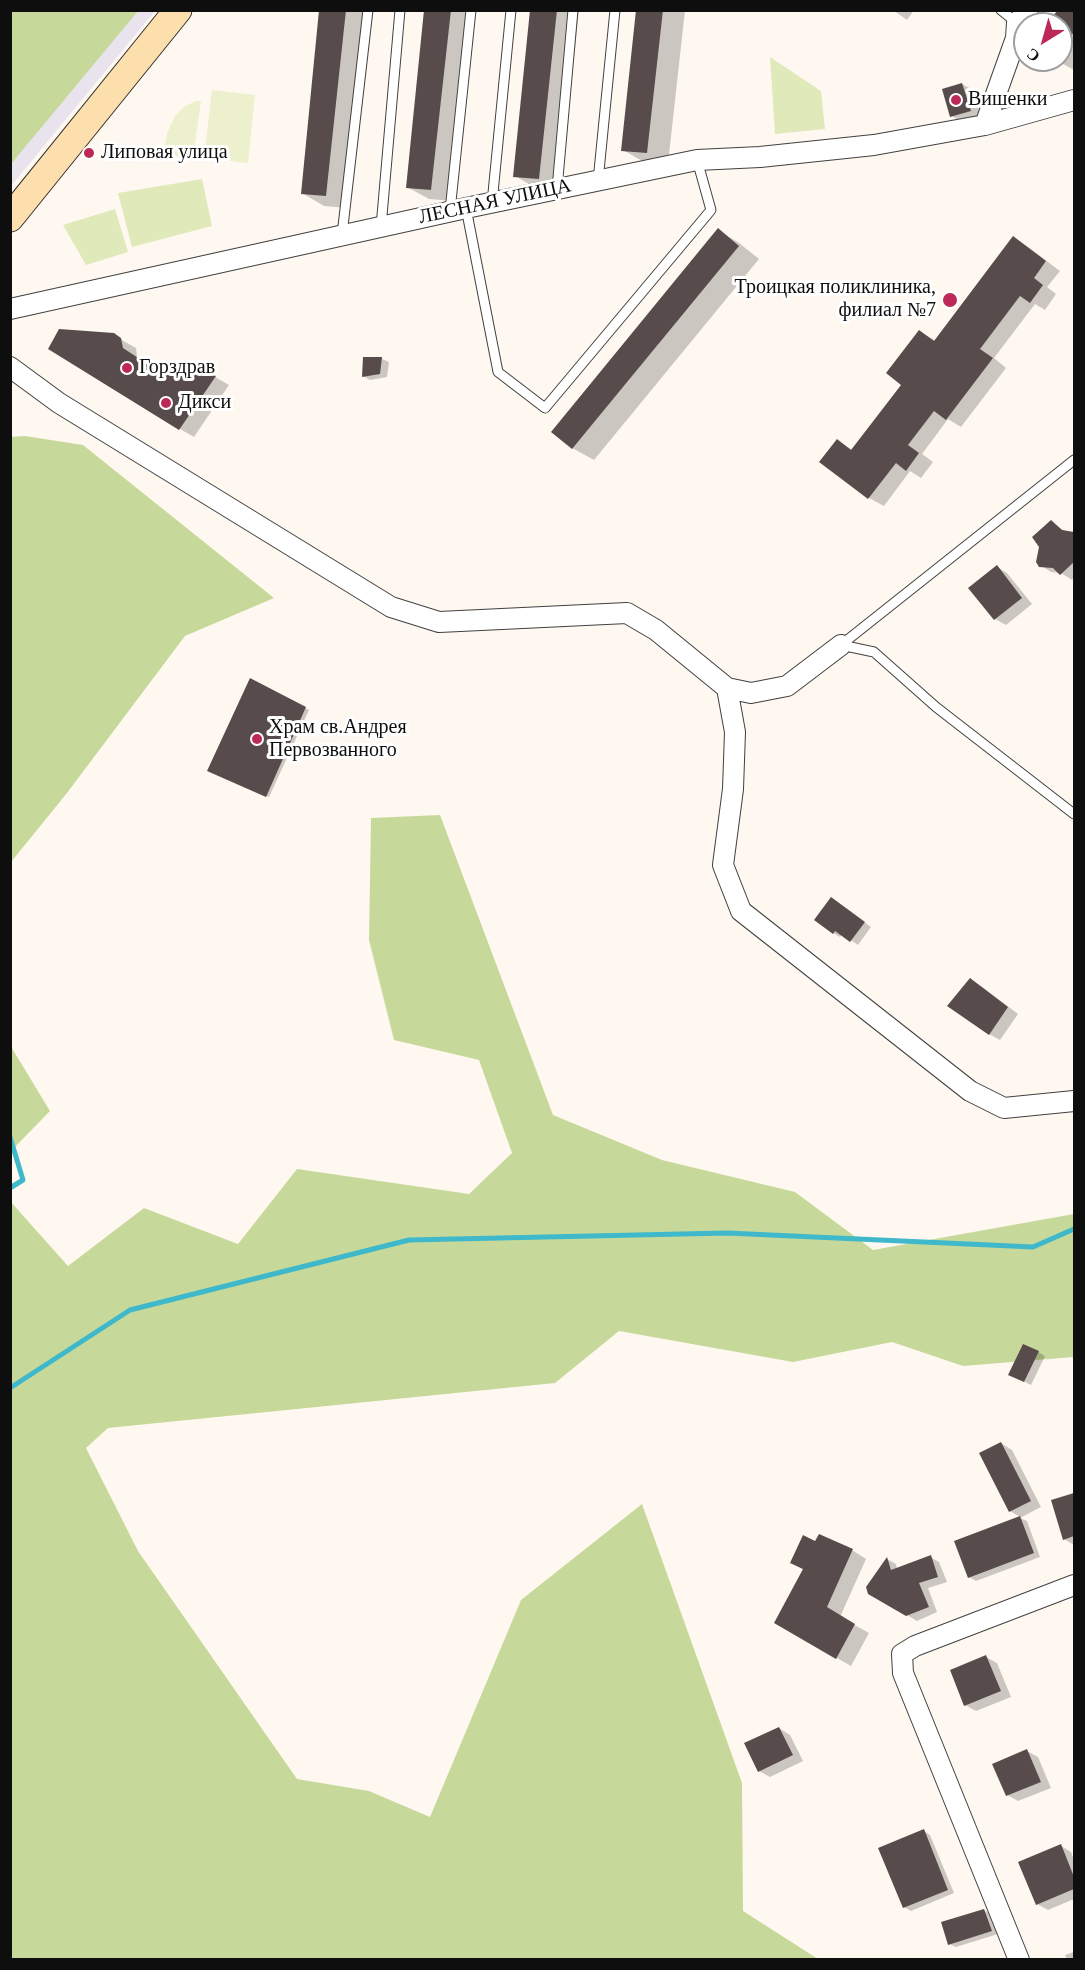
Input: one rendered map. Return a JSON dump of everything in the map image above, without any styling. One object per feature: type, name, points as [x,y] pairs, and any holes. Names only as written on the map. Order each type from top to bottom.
[{"type":"street","points":[[10,218],[178,10]]},
{"type":"street","points":[[985,125],[1013,46]]},
{"type":"street","name":"ЛЕСНАЯ УЛИЦА","points":[[10,309],[492,202],[697,160],[760,157],[874,145],[985,125],[1074,100]]},
{"type":"street","points":[[10,367],[59,403],[391,607],[440,622],[627,613],[656,630],[727,688],[751,693],[787,686],[841,645]]},
{"type":"street","points":[[727,688],[735,732],[733,789],[723,865],[741,911],[970,1091],[1004,1108],[1072,1101]]},
{"type":"street","points":[[1019,1959],[903,1673],[902,1654],[915,1646],[1074,1585]]},
{"type":"lane","points":[[342,235],[369,10]]},
{"type":"lane","points":[[381,227],[400,10]]},
{"type":"lane","points":[[471,10],[458,210],[498,372],[545,408],[711,210],[697,160]]},
{"type":"lane","points":[[492,202],[511,10]]},
{"type":"lane","points":[[557,189],[573,10]]},
{"type":"lane","points":[[598,181],[615,10]]},
{"type":"lane","points":[[841,645],[1074,460]]},
{"type":"lane","points":[[841,645],[874,652],[936,707],[1074,814]]},
{"type":"shaded area","points":[[11,11],[155,11],[11,186]]},
{"type":"green space","points":[[10,11],[138,11],[11,164]]},
{"type":"green space","points":[[770,57],[821,91],[825,129],[775,134]]},
{"type":"green space","points":[[212,90],[255,95],[248,163],[204,158]]},
{"type":"green space","points":[[201,101],[193,157],[163,155],[167,134],[175,116],[185,106]]},
{"type":"green space","points":[[202,179],[212,226],[132,247],[118,193]]},
{"type":"green space","points":[[115,209],[128,252],[86,265],[63,225]]},
{"type":"green space","points":[[25,436],[83,445],[274,598],[185,636],[67,793],[11,862],[10,437]]},
{"type":"green space","points":[[440,815],[553,1115],[662,1160],[795,1192],[873,1250],[1074,1214],[1074,1357],[963,1366],[892,1342],[793,1362],[619,1331],[555,1383],[108,1428],[86,1448],[138,1551],[297,1779],[369,1791],[430,1817],[521,1600],[642,1504],[742,1783],[743,1911],[818,1959],[11,1959],[10,1201],[68,1266],[144,1208],[238,1244],[297,1169],[469,1194],[512,1153],[479,1060],[394,1040],[369,940],[371,818]]},
{"type":"green space","points":[[10,1045],[50,1111],[11,1151],[10,1151]]},
{"type":"building","points":[[319,10],[346,10],[326,196],[301,194]]},
{"type":"building","points":[[424,10],[451,10],[431,190],[406,188]]},
{"type":"building","points":[[530,10],[557,10],[539,179],[513,177]]},
{"type":"building","points":[[636,10],[663,10],[647,153],[621,151]]},
{"type":"building","points":[[1074,10],[1073,33],[1073,12],[1056,12]]},
{"type":"building","name":"Вишенки","points":[[962,83],[971,111],[950,117],[942,89]]},
{"type":"building","points":[[718,228],[739,246],[572,449],[551,432]]},
{"type":"building","points":[[1013,236],[1046,261],[1034,278],[1043,285],[1030,303],[1020,296],[980,349],[993,358],[946,420],[934,411],[908,445],[919,453],[906,471],[896,463],[868,499],[819,462],[837,439],[851,450],[901,385],[886,373],[919,330],[934,341]]},
{"type":"building","name":"Дикси","points":[[59,329],[114,333],[121,338],[123,348],[155,369],[161,363],[216,376],[179,430],[48,349]]},
{"type":"building","points":[[363,357],[382,357],[380,374],[362,377]]},
{"type":"building","points":[[1051,520],[1062,530],[1074,532],[1074,562],[1060,575],[1053,568],[1039,567],[1036,562],[1039,547],[1032,537]]},
{"type":"building","points":[[997,565],[1022,598],[994,620],[968,588]]},
{"type":"building","name":"Храм св.Андрея Первозванного","points":[[250,678],[306,707],[266,797],[207,771]]},
{"type":"building","points":[[831,897],[865,922],[850,942],[835,931],[833,934],[814,920]]},
{"type":"building","points":[[970,978],[1008,1007],[989,1035],[947,1006]]},
{"type":"building","points":[[1023,1344],[1039,1351],[1024,1382],[1008,1375]]},
{"type":"building","points":[[1001,1442],[1031,1501],[1009,1512],[979,1453]]},
{"type":"building","points":[[1074,1493],[1074,1536],[1063,1540],[1051,1500]]},
{"type":"building","points":[[1020,1516],[1034,1553],[968,1578],[954,1541]]},
{"type":"building","points":[[819,1534],[853,1549],[827,1607],[855,1624],[836,1659],[774,1623],[803,1569],[790,1563],[803,1535],[815,1541]]},
{"type":"building","points":[[931,1555],[938,1577],[919,1583],[929,1607],[906,1616],[868,1594],[866,1587],[887,1557],[891,1570]]},
{"type":"building","points":[[986,1655],[1001,1691],[964,1706],[950,1670]]},
{"type":"building","points":[[779,1727],[793,1755],[758,1772],[744,1743]]},
{"type":"building","points":[[1027,1749],[1041,1782],[1006,1796],[992,1764]]},
{"type":"building","points":[[924,1829],[948,1890],[903,1908],[878,1848]]},
{"type":"building","points":[[1061,1844],[1074,1877],[1074,1889],[1036,1905],[1018,1862]]},
{"type":"building","points":[[984,1909],[992,1931],[948,1945],[941,1922]]},
{"type":"waterway","points":[[10,1137],[23,1180],[10,1188]]},
{"type":"waterway","points":[[10,1388],[130,1310],[409,1240],[727,1233],[1033,1247],[1074,1229]]},
{"type":"place","name":"Вишенки","points":[[956,100]]},
{"type":"place","name":"Липовая улица","points":[[89,153]]},
{"type":"place","name":"Троицкая поликлиника, филиал №7","points":[[950,300]]},
{"type":"place","name":"Горздрав","points":[[127,368]]},
{"type":"place","name":"Дикси","points":[[166,403]]},
{"type":"place","name":"Храм св.Андрея Первозванного","points":[[257,739]]}]
